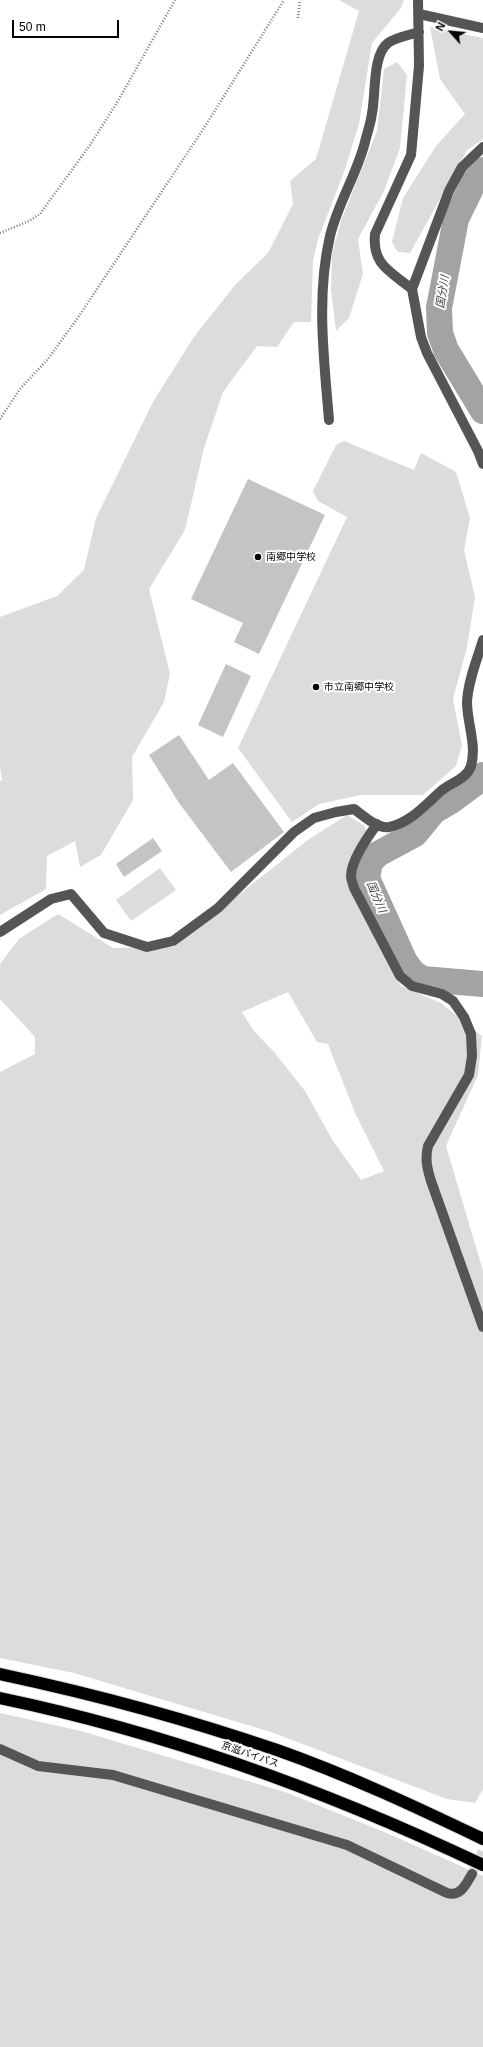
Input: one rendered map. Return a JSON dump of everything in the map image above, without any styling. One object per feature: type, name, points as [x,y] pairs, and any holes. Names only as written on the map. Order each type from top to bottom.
[{"type":"highway","name":"京滋バイパス","points":[[0,1674],[50,1685],[176,1718],[278,1751],[363,1785],[483,1839]]},
{"type":"highway","name":"京滋バイパス","points":[[0,1698],[45,1708],[168,1740],[269,1774],[354,1806],[483,1864]]},
{"type":"street","points":[[412,289],[384,266],[377,257],[374,247],[376,234],[411,155],[419,66],[418,0]]},
{"type":"street","points":[[419,14],[483,28]]},
{"type":"street","points":[[330,420],[324,352],[323,274],[330,235],[364,146],[373,112],[375,81],[379,56],[387,44],[419,32]]},
{"type":"street","points":[[483,147],[462,167],[449,191],[412,289],[420,337],[478,451],[483,464]]},
{"type":"street","points":[[0,932],[51,899],[71,894],[104,933],[146,947],[173,941],[218,908],[294,832],[314,818],[354,809],[377,824],[388,827],[408,820],[441,791],[467,774],[471,766],[473,746],[467,703],[469,684],[483,640]]},
{"type":"street","points":[[377,824],[364,842],[356,860],[351,875],[354,888],[400,976],[412,986],[442,994],[453,1001],[464,1017],[471,1034],[472,1056],[469,1076],[428,1146],[426,1155],[431,1181],[483,1327]]},
{"type":"street","points":[[0,1749],[38,1766],[113,1775],[348,1845],[452,1895],[461,1890],[472,1874]]},
{"type":"path","points":[[0,233],[29,221],[40,214],[90,145],[118,101],[175,0]]},
{"type":"path","points":[[0,420],[20,389],[48,359],[79,316],[204,128],[284,0]]},
{"type":"path","points":[[298,18],[300,0]]},
{"type":"shaded area","points":[[339,0],[404,0],[401,8],[372,43],[359,124],[344,172],[318,239],[313,261],[311,322],[294,322],[277,347],[257,346],[223,392],[204,448],[185,530],[149,589],[170,674],[164,702],[132,757],[133,800],[101,855],[80,867],[75,841],[47,856],[46,889],[0,915],[0,781],[2,780],[0,767],[0,617],[57,596],[84,570],[96,518],[154,400],[194,337],[235,285],[268,253],[293,204],[290,181],[316,159],[359,11]]},
{"type":"shaded area","points":[[430,27],[483,38],[483,139],[467,150],[410,253],[398,252],[392,242],[403,198],[436,146],[465,114],[440,79]]},
{"type":"shaded area","points":[[397,62],[407,75],[400,148],[384,191],[358,239],[363,274],[349,318],[336,331],[331,290],[332,254],[341,221],[377,131],[384,69]]},
{"type":"shaded area","points":[[344,441],[414,470],[421,453],[456,472],[470,518],[464,550],[475,597],[467,647],[453,699],[462,745],[456,766],[423,795],[361,795],[319,804],[292,822],[238,748],[347,517],[318,501],[313,491],[336,445]]},
{"type":"shaded area","points":[[347,815],[365,826],[367,834],[354,857],[353,893],[401,986],[441,1003],[482,1036],[478,1075],[446,1146],[483,1271],[483,1789],[475,1803],[447,1799],[271,1732],[74,1673],[0,1658],[0,1072],[35,1054],[35,1037],[0,999],[0,964],[19,939],[58,914],[113,948],[173,947],[309,839]],"holes":[[[288,992],[317,1042],[328,1044],[355,1113],[384,1171],[361,1180],[333,1141],[305,1091],[274,1052],[253,1030],[242,1012]]]},
{"type":"shaded area","points":[[160,868],[176,890],[131,921],[116,900]]},
{"type":"shaded area","points":[[0,1713],[81,1731],[288,1793],[389,1834],[483,1876],[483,2047],[0,2047]]},
{"type":"building","name":"南郷中学校","points":[[248,479],[325,515],[259,654],[234,642],[243,623],[191,599]]},
{"type":"building","points":[[226,664],[251,676],[223,737],[198,725]]},
{"type":"building","points":[[179,735],[209,780],[233,763],[284,832],[231,872],[179,803],[149,755]]},
{"type":"building","points":[[153,838],[162,851],[124,877],[116,864]]},
{"type":"waterway","name":"国分川","points":[[483,170],[476,178],[456,219],[439,308],[440,333],[446,350],[483,411]]},
{"type":"waterway","name":"国分川","points":[[483,775],[482,778],[451,801],[434,811],[415,834],[378,854],[370,862],[367,878],[405,962],[413,973],[423,979],[483,984]]},
{"type":"tunnel","points":[[472,1874],[483,1851]]},
{"type":"place","name":"南郷中学校","points":[[258,557]]},
{"type":"place","name":"市立南郷中学校","points":[[316,687]]}]
